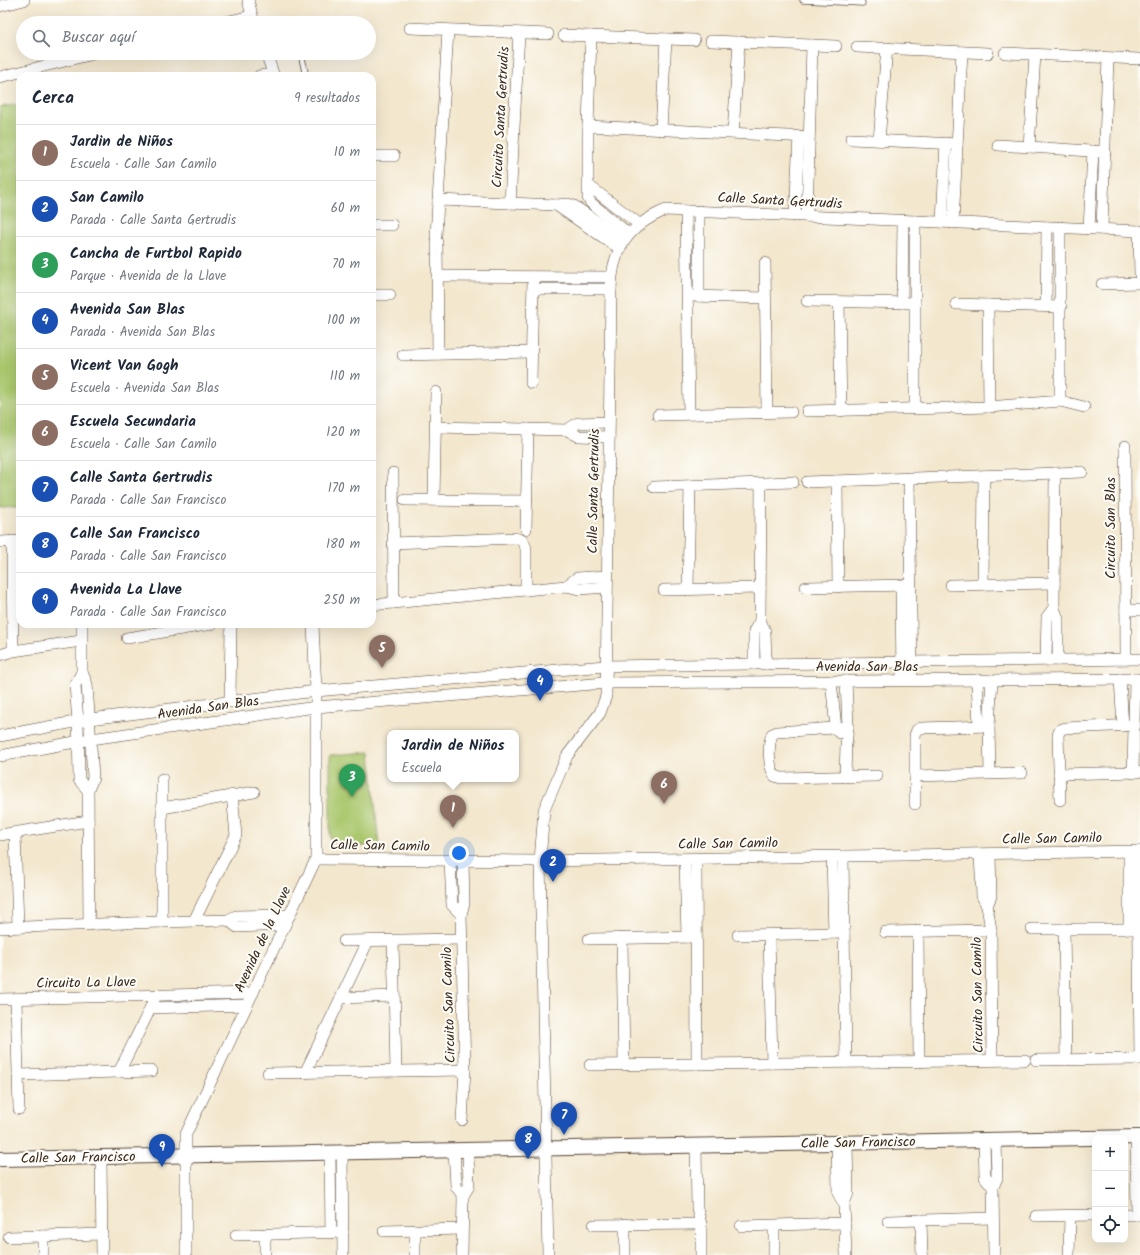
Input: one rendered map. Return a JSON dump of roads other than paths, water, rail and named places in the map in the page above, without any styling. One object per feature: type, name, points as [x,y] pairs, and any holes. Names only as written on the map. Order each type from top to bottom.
[{"type":"street","points":[[0,6],[24,0]]},
{"type":"street","points":[[248,0],[252,16]]},
{"type":"street","name":"Circuito Santa Gertrudis","points":[[410,28],[548,34]]},
{"type":"street","points":[[438,354],[438,200],[448,30]]},
{"type":"street","name":"Circuito Santa Gertrudis","points":[[510,203],[519,33]]},
{"type":"street","points":[[564,34],[694,40]]},
{"type":"street","points":[[591,36],[588,126],[588,198],[624,241]]},
{"type":"street","points":[[662,130],[666,39]]},
{"type":"street","points":[[711,41],[836,46]]},
{"type":"street","points":[[733,133],[738,42]]},
{"type":"street","points":[[795,216],[812,45]]},
{"type":"street","points":[[857,47],[988,53]]},
{"type":"street","points":[[879,140],[886,48]]},
{"type":"street","points":[[947,222],[952,143],[962,52]]},
{"type":"street","points":[[1005,53],[1139,59]]},
{"type":"street","points":[[1029,147],[1035,55]]},
{"type":"street","points":[[1102,229],[1108,58]]},
{"type":"street","points":[[17,72],[67,60]]},
{"type":"street","points":[[269,60],[273,72]]},
{"type":"street","points":[[0,76],[16,72]]},
{"type":"street","points":[[588,126],[804,136]]},
{"type":"street","points":[[804,136],[807,216]]},
{"type":"street","points":[[851,139],[952,143]]},
{"type":"street","points":[[998,145],[1105,152]]},
{"type":"street","points":[[1090,229],[1093,151]]},
{"type":"street","points":[[376,156],[394,156]]},
{"type":"street","points":[[589,186],[639,224]]},
{"type":"street","name":"Circuito Santa Gertrudis","points":[[438,200],[556,205],[624,241]]},
{"type":"street","name":"Calle Santa Gertrudis","points":[[548,1255],[540,861],[544,810],[567,756],[600,713],[606,696],[605,666],[611,276],[624,241],[639,224],[666,210],[1140,231]]},
{"type":"street","points":[[686,211],[689,414]]},
{"type":"street","points":[[699,211],[699,296]]},
{"type":"street","points":[[902,303],[903,220]]},
{"type":"street","points":[[915,221],[915,409]]},
{"type":"street","points":[[376,225],[392,225]]},
{"type":"street","points":[[1046,306],[1047,227]]},
{"type":"street","points":[[1060,228],[1060,401]]},
{"type":"street","points":[[1140,231],[1140,275]]},
{"type":"street","points":[[765,263],[767,412]]},
{"type":"street","points":[[437,276],[611,276]]},
{"type":"street","points":[[531,383],[533,277]]},
{"type":"street","points":[[1102,284],[1140,284]]},
{"type":"street","points":[[533,289],[611,288]]},
{"type":"street","points":[[376,295],[390,295]]},
{"type":"street","points":[[687,296],[765,298]]},
{"type":"street","points":[[807,301],[915,303]]},
{"type":"street","points":[[839,302],[841,411]]},
{"type":"street","points":[[956,304],[1061,307]]},
{"type":"street","points":[[988,304],[990,407]]},
{"type":"street","points":[[403,355],[531,352]]},
{"type":"street","points":[[434,500],[436,392]]},
{"type":"street","points":[[807,411],[990,407],[1060,401],[1084,407]]},
{"type":"street","points":[[658,415],[791,412]]},
{"type":"street","points":[[567,430],[578,423],[609,422]]},
{"type":"street","points":[[436,427],[567,430],[578,436],[609,436]]},
{"type":"street","points":[[526,529],[528,429]]},
{"type":"street","name":"Circuito San Blas","points":[[1125,446],[1126,659]]},
{"type":"street","name":"Circuito San Blas","points":[[808,482],[1082,472]]},
{"type":"street","points":[[393,473],[394,603]]},
{"type":"street","points":[[1055,473],[1054,608],[1058,619],[1058,660]]},
{"type":"street","points":[[983,584],[984,476]]},
{"type":"street","points":[[907,680],[906,585],[909,478]]},
{"type":"street","points":[[836,481],[838,587]]},
{"type":"street","points":[[654,487],[793,482]]},
{"type":"street","points":[[761,484],[760,622],[765,631],[766,664]]},
{"type":"street","points":[[688,590],[690,486]]},
{"type":"street","points":[[405,500],[527,501]]},
{"type":"street","points":[[393,542],[515,538],[523,541],[526,548],[526,590]]},
{"type":"street","points":[[0,542],[16,541],[13,650]]},
{"type":"street","points":[[566,586],[577,578],[607,576]]},
{"type":"street","points":[[951,584],[1054,583]]},
{"type":"street","points":[[806,587],[906,585]]},
{"type":"street","points":[[376,605],[566,586],[579,590],[607,587]]},
{"type":"street","points":[[664,590],[760,588]]},
{"type":"street","points":[[1046,660],[1047,617],[1054,608]]},
{"type":"street","points":[[1126,610],[1140,610]]},
{"type":"street","points":[[754,664],[754,631],[760,622]]},
{"type":"street","points":[[82,628],[82,672],[88,684],[93,778],[88,790],[89,925]]},
{"type":"street","points":[[127,638],[158,629],[169,628]]},
{"type":"street","points":[[230,702],[231,628]]},
{"type":"street","name":"Avenida de la Llave","points":[[186,1255],[186,1134],[316,859],[316,691],[313,628]]},
{"type":"street","points":[[0,656],[13,650],[81,641]]},
{"type":"street","name":"Avenida San Blas","points":[[0,736],[90,719],[316,691],[605,666],[1140,659]]},
{"type":"street","points":[[82,672],[75,686],[78,721],[79,780],[88,790]]},
{"type":"street","points":[[1059,774],[1137,772],[1135,725],[1137,678]]},
{"type":"street","name":"Avenida San Blas","points":[[0,756],[78,741],[316,707],[605,683],[1137,678]]},
{"type":"street","points":[[1120,679],[1123,726]]},
{"type":"street","points":[[977,680],[990,774]]},
{"type":"street","points":[[984,726],[992,680]]},
{"type":"street","points":[[831,681],[836,728],[846,745]]},
{"type":"street","points":[[845,777],[848,727],[846,681]]},
{"type":"street","points":[[1060,800],[1058,735],[1060,730],[1065,728],[1135,725]]},
{"type":"street","points":[[915,804],[915,735],[917,730],[921,728],[984,726]]},
{"type":"street","points":[[848,727],[777,732],[772,734],[770,740],[771,770],[775,776],[781,778],[877,776]]},
{"type":"street","points":[[915,776],[1022,773]]},
{"type":"street","points":[[162,779],[162,922]]},
{"type":"street","points":[[162,808],[254,792]]},
{"type":"street","points":[[194,921],[236,835],[232,795]]},
{"type":"street","points":[[0,834],[15,833],[88,820]]},
{"type":"street","points":[[15,833],[18,927]]},
{"type":"street","name":"Calle San Camilo","points":[[316,859],[540,861],[1136,852]]},
{"type":"street","name":"Circuito San Camilo","points":[[590,1065],[1140,1059],[1134,929],[1136,852]]},
{"type":"street","name":"Circuito San Camilo","points":[[985,854],[982,896],[987,906],[991,930],[992,1060]]},
{"type":"street","points":[[838,856],[839,933],[846,1062]]},
{"type":"street","points":[[690,859],[691,937],[697,1064]]},
{"type":"street","name":"Circuito San Camilo","points":[[450,860],[452,905],[461,914]]},
{"type":"street","name":"Circuito San Camilo","points":[[462,1120],[465,1070],[461,940],[461,914],[464,904],[463,860]]},
{"type":"street","points":[[0,928],[228,920],[236,916],[290,915]]},
{"type":"street","points":[[228,920],[237,927],[285,925]]},
{"type":"street","points":[[1032,929],[1134,929]]},
{"type":"street","points":[[1064,929],[1066,1060]]},
{"type":"street","name":"Circuito San Camilo","points":[[885,932],[991,930]]},
{"type":"street","points":[[918,931],[919,1062]]},
{"type":"street","points":[[738,936],[839,933]]},
{"type":"street","points":[[769,935],[772,1063]]},
{"type":"street","points":[[589,939],[691,937]]},
{"type":"street","points":[[622,938],[624,1065]]},
{"type":"street","name":"Circuito San Camilo","points":[[344,941],[461,940]]},
{"type":"street","points":[[305,1072],[368,941]]},
{"type":"street","points":[[393,941],[396,1071]]},
{"type":"street","name":"Circuito La Llave","points":[[0,999],[253,993]]},
{"type":"street","name":"Circuito La Llave","points":[[119,1072],[156,995]]},
{"type":"street","points":[[341,998],[394,996]]},
{"type":"street","points":[[16,999],[19,1109]]},
{"type":"street","points":[[150,1008],[247,1005]]},
{"type":"street","name":"Circuito San Camilo","points":[[268,1073],[465,1070]]},
{"type":"street","points":[[18,1076],[152,1072]]},
{"type":"street","points":[[1128,1216],[1139,1215],[1138,1137]]},
{"type":"street","name":"Calle San Francisco","points":[[0,1159],[1138,1137]]},
{"type":"street","points":[[990,1140],[985,1177],[993,1187],[994,1255]]},
{"type":"street","points":[[842,1143],[838,1193],[844,1204],[846,1255]]},
{"type":"street","points":[[696,1146],[698,1208],[701,1224],[701,1255]]},
{"type":"street","points":[[461,1150],[456,1186],[463,1196],[462,1255]]},
{"type":"street","points":[[336,1152],[343,1232],[343,1255]]},
{"type":"street","points":[[331,1232],[336,1152]]},
{"type":"street","points":[[101,1157],[102,1255]]},
{"type":"street","points":[[1036,1216],[1092,1216]]},
{"type":"street","points":[[1069,1255],[1070,1216]]},
{"type":"street","points":[[888,1221],[994,1218]]},
{"type":"street","points":[[921,1220],[922,1255]]},
{"type":"street","points":[[740,1226],[845,1223]]},
{"type":"street","points":[[625,1224],[625,1255]]},
{"type":"street","points":[[594,1225],[701,1224]]},
{"type":"street","points":[[774,1226],[774,1255]]},
{"type":"street","points":[[384,1231],[462,1229]]},
{"type":"street","points":[[415,1230],[415,1255]]},
{"type":"street","points":[[236,1235],[343,1232]]},
{"type":"street","points":[[9,1237],[102,1234]]},
{"type":"street","points":[[265,1234],[266,1255]]},
{"type":"street","points":[[43,1236],[43,1255]]},
{"type":"lane","points":[[803,0],[862,3],[861,0]]},
{"type":"lane","points":[[302,60],[306,72]]},
{"type":"place","name":"Vicent Van Gogh","points":[[382,668]]},
{"type":"place","name":"Avenida San Blas","points":[[540,701]]},
{"type":"place","name":"Cancha de Furtbol Rapido","points":[[352,797]]},
{"type":"place","name":"Escuela Secundaria","points":[[664,804]]},
{"type":"place","name":"Jardin de Niños","points":[[453,828]]},
{"type":"place","name":"San Camilo","points":[[553,882]]},
{"type":"place","name":"Calle Santa Gertrudis","points":[[564,1135]]},
{"type":"place","name":"Calle San Francisco","points":[[528,1159]]},
{"type":"place","name":"Avenida La Llave","points":[[162,1167]]}]
